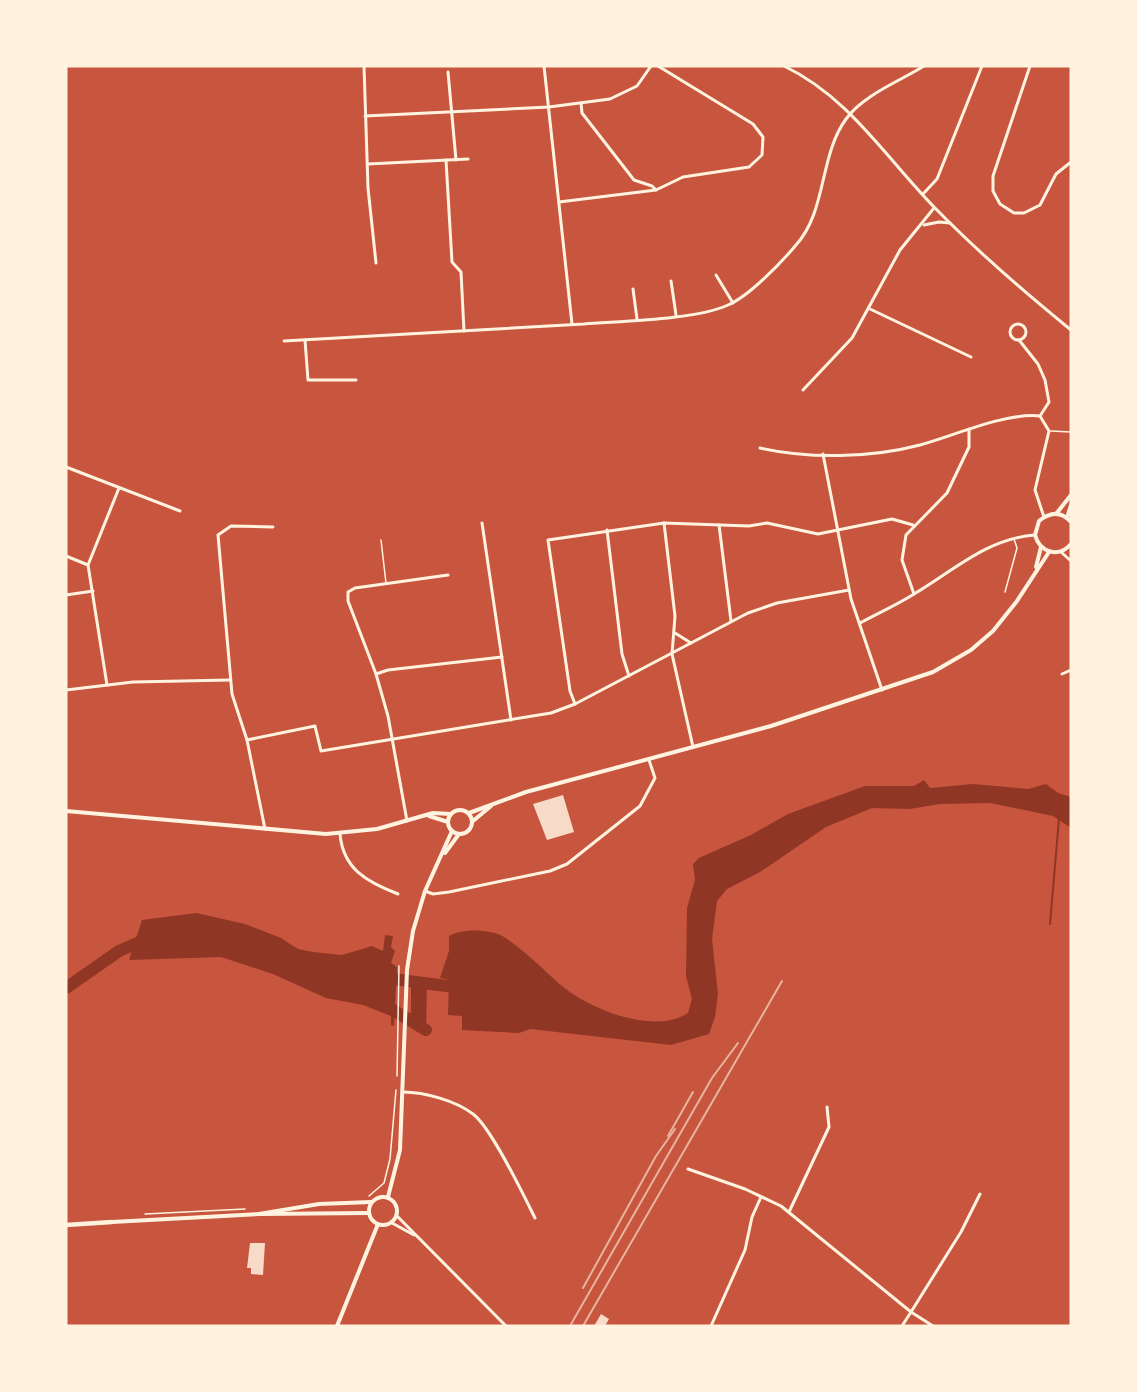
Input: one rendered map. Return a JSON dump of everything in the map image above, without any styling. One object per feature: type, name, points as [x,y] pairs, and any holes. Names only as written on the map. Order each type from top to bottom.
[{"type":"main road","points":[[67,1225],[112,1222]]},
{"type":"street","points":[[363,66],[376,263]]},
{"type":"street","points":[[544,66],[572,325]]},
{"type":"street","points":[[365,116],[549,107],[610,99],[629,92],[642,81],[651,66]]},
{"type":"street","points":[[559,202],[656,190],[683,177],[749,167],[762,155],[763,137],[753,124],[658,66]]},
{"type":"street","points":[[783,66],[824,89],[851,113],[950,224],[999,270],[1071,330]]},
{"type":"street","points":[[284,341],[572,325],[710,312],[733,303],[803,237],[815,212],[836,140],[851,113],[864,102],[924,66]]},
{"type":"street","points":[[922,194],[937,180],[982,66]]},
{"type":"street","points":[[1030,66],[993,176],[993,191],[1000,204],[1009,211],[1028,211],[1044,200],[1056,174],[1071,162]]},
{"type":"street","points":[[447,72],[456,160]]},
{"type":"street","points":[[581,103],[582,113],[634,180],[652,186],[656,190]]},
{"type":"street","points":[[368,164],[468,159]]},
{"type":"street","points":[[446,160],[452,262],[461,272],[464,331]]},
{"type":"street","points":[[803,390],[841,353],[870,309],[900,250],[935,208]]},
{"type":"street","points":[[920,227],[934,222],[950,224]]},
{"type":"street","points":[[716,275],[733,303]]},
{"type":"street","points":[[671,281],[676,316]]},
{"type":"street","points":[[633,289],[637,319]]},
{"type":"street","points":[[870,309],[971,357]]},
{"type":"street","points":[[1019,339],[1026,332],[1023,326],[1018,324],[1013,326],[1010,332],[1012,337],[1019,339],[1038,364],[1046,380],[1049,402],[1040,416]]},
{"type":"street","points":[[305,340],[308,381],[356,380]]},
{"type":"street","points":[[760,448],[823,454],[886,453],[969,429],[1032,415],[1040,416]]},
{"type":"street","points":[[1040,416],[1049,431],[1035,490],[1044,516]]},
{"type":"street","points":[[914,594],[902,560],[906,534],[947,493],[969,447],[969,429]]},
{"type":"street","points":[[823,454],[849,590],[882,691]]},
{"type":"street","points":[[66,466],[180,511]]},
{"type":"street","points":[[107,685],[88,565],[119,488]]},
{"type":"street","points":[[1056,514],[1071,495]]},
{"type":"street","points":[[1070,547],[1061,552],[1049,552],[1041,547],[1035,535],[1039,521],[1044,516],[1056,514],[1069,520],[1071,505]]},
{"type":"street","points":[[575,704],[570,691],[548,540],[607,530],[664,524],[749,526],[767,523],[818,534],[892,519],[913,525]]},
{"type":"street","points":[[482,523],[511,720]]},
{"type":"street","points":[[664,524],[675,633],[672,654],[693,748]]},
{"type":"street","points":[[719,525],[731,621]]},
{"type":"street","points":[[265,828],[247,740],[231,680],[218,535],[231,526],[273,527]]},
{"type":"street","points":[[607,530],[622,654],[629,676]]},
{"type":"street","points":[[860,623],[914,594],[969,558],[1014,538],[1035,535]]},
{"type":"street","points":[[1035,571],[1041,547]]},
{"type":"street","points":[[66,811],[340,834],[377,829],[434,813],[451,814],[459,810],[469,813],[526,792],[693,748],[882,691],[933,672],[979,644],[1004,619],[1049,552]]},
{"type":"street","points":[[1061,552],[1071,561]]},
{"type":"street","points":[[66,556],[88,565]]},
{"type":"street","points":[[407,820],[376,674],[348,601],[348,592],[355,588],[448,575]]},
{"type":"street","points":[[247,740],[315,726],[321,751],[551,713],[575,704],[731,621],[777,603],[849,590]]},
{"type":"street","points":[[66,595],[93,591]]},
{"type":"street","points":[[675,633],[691,643]]},
{"type":"street","points":[[376,674],[388,670],[502,657]]},
{"type":"street","points":[[1062,674],[1071,670]]},
{"type":"street","points":[[66,690],[133,682],[231,680]]},
{"type":"street","points":[[425,891],[433,894],[449,892],[549,871],[567,864],[643,802],[655,778],[649,760]]},
{"type":"street","points":[[441,858],[459,834],[469,830],[473,821],[492,806]]},
{"type":"street","points":[[469,813],[473,821]]},
{"type":"street","points":[[451,814],[448,822],[452,831],[459,834]]},
{"type":"street","points":[[429,816],[448,822]]},
{"type":"street","points":[[388,1197],[400,1150],[404,1040],[412,931],[425,891],[452,831]]},
{"type":"street","points":[[340,834],[342,852],[348,864],[369,880],[398,894]]},
{"type":"street","points":[[402,1092],[455,1104],[475,1115],[508,1166],[535,1218]]},
{"type":"street","points":[[789,1212],[829,1127],[827,1107]]},
{"type":"street","points":[[688,1169],[761,1197],[789,1212],[911,1312],[933,1326]]},
{"type":"street","points":[[902,1326],[961,1232],[980,1194]]},
{"type":"street","points":[[112,1222],[259,1214],[319,1204],[371,1203],[379,1197],[388,1197],[398,1207],[397,1216],[392,1223]]},
{"type":"street","points":[[711,1326],[745,1250],[752,1217],[761,1197]]},
{"type":"street","points":[[369,1213],[371,1203]]},
{"type":"street","points":[[259,1214],[269,1216],[369,1213]]},
{"type":"street","points":[[369,1213],[378,1224]]},
{"type":"street","points":[[397,1216],[506,1326]]},
{"type":"street","points":[[378,1224],[392,1223],[415,1236]]},
{"type":"street","points":[[337,1326],[378,1224]]},
{"type":"lane","points":[[1049,431],[1071,432]]},
{"type":"lane","points":[[1005,592],[1017,548],[1014,538]]},
{"type":"lane","points":[[381,540],[386,584]]},
{"type":"path","points":[[368,1197],[384,1183],[390,1159],[397,1086],[396,1028],[399,966]]},
{"type":"path","points":[[140,1215],[253,1209]]},
{"type":"shaded area","points":[[924,780],[930,788],[973,784],[1028,789],[1046,784],[1058,793],[1071,797],[1071,828],[1053,816],[990,803],[940,804],[910,809],[872,808],[826,827],[760,872],[727,889],[717,901],[712,939],[718,994],[715,1017],[709,1034],[671,1045],[530,1029],[519,1033],[462,1030],[462,1016],[448,1015],[449,980],[440,978],[449,951],[449,936],[473,930],[492,932],[505,938],[574,995],[606,1011],[624,1017],[658,1021],[674,1019],[688,1013],[692,999],[686,976],[687,908],[695,880],[693,864],[699,858],[751,835],[788,814],[865,786],[914,786]]},
{"type":"shaded area","points":[[196,913],[245,924],[281,938],[298,949],[313,952],[342,955],[372,946],[383,951],[385,935],[393,936],[391,947],[395,951],[391,963],[397,967],[394,1026],[391,1025],[391,1016],[363,1005],[326,998],[273,974],[221,957],[129,960],[142,920]]},
{"type":"shaded area","points":[[411,979],[427,980],[426,1032],[419,1032],[411,1027]]},
{"type":"building","points":[[563,795],[574,832],[547,840],[533,804]]},
{"type":"building","points":[[250,1243],[265,1243],[263,1275],[251,1274],[251,1268],[247,1268]]},
{"type":"building","points":[[601,1314],[609,1319],[605,1326],[594,1326]]},
{"type":"waterway","points":[[1050,924],[1059,819]]},
{"type":"waterway","points":[[66,988],[119,951],[149,938]]},
{"type":"waterway","points":[[385,978],[462,988]]},
{"type":"waterway","points":[[384,1000],[388,1007],[426,1030]]},
{"type":"railway","points":[[583,1326],[782,981]]},
{"type":"railway","points":[[570,1326],[712,1078],[738,1043]]},
{"type":"railway","points":[[668,1136],[693,1092]]},
{"type":"railway","points":[[583,1288],[656,1156],[675,1129]]}]
